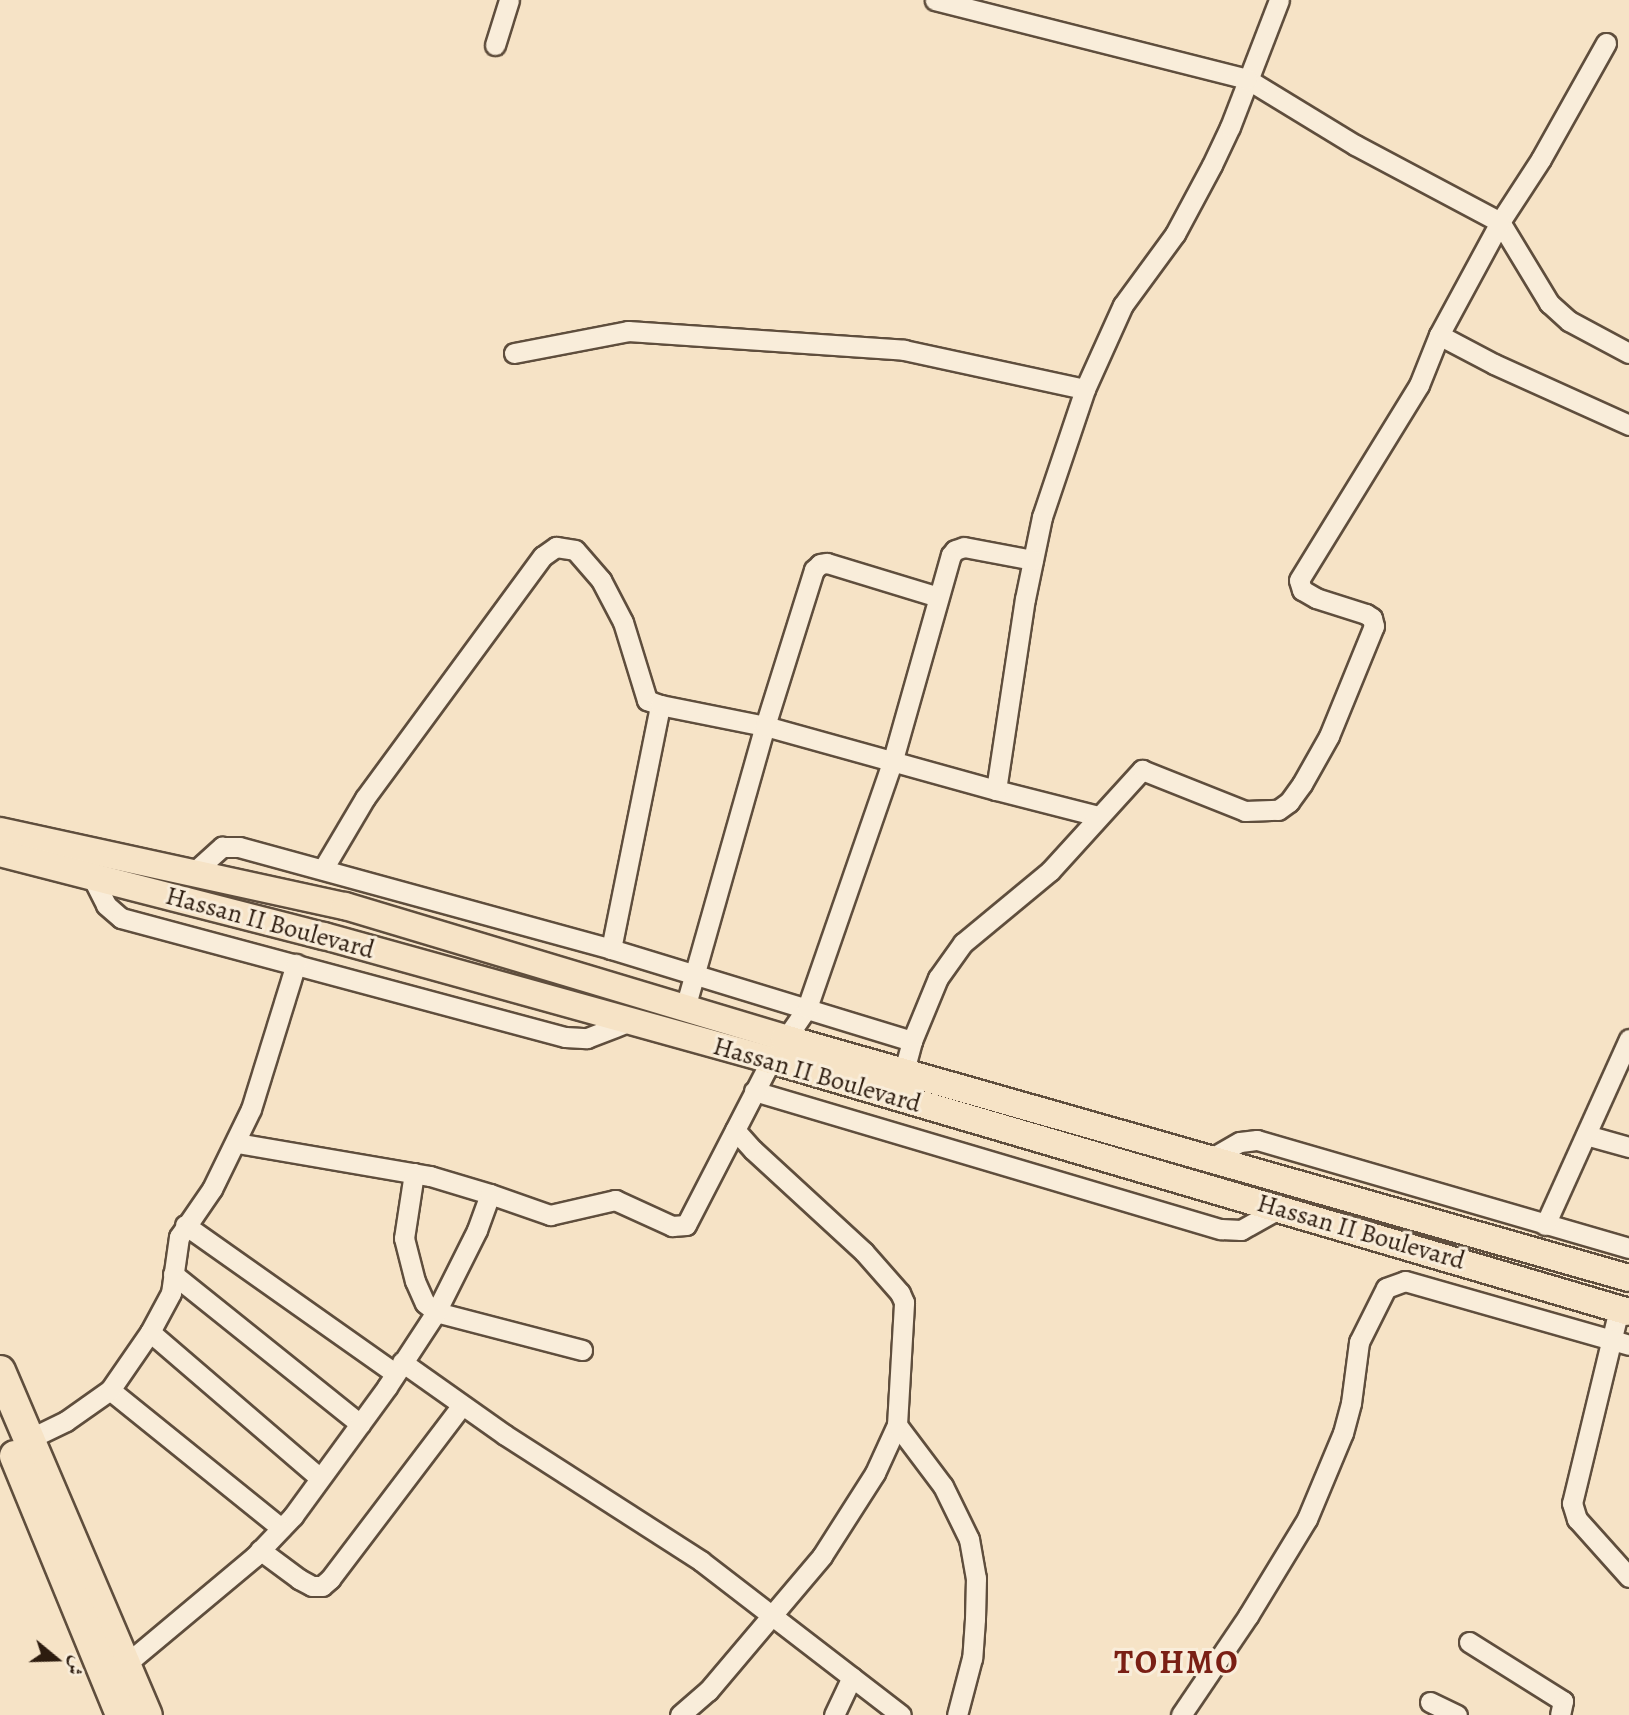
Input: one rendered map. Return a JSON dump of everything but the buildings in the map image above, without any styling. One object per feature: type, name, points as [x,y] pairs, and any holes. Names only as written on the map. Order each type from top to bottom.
[{"type":"highway","points":[[0,1371],[148,1715]]},
{"type":"highway","points":[[0,1420],[121,1715]]},
{"type":"main road","name":"Hassan II Boulevard","points":[[0,831],[345,906],[685,1008],[777,1049],[1280,1208],[1624,1310]]},
{"type":"main road","name":"Hassan II Boulevard","points":[[0,853],[312,932],[628,1022],[904,1071],[1629,1278]]},
{"type":"street","points":[[495,45],[509,0]]},
{"type":"street","points":[[935,0],[1247,79],[1354,145],[1500,222],[1549,303],[1569,321],[1629,353]]},
{"type":"street","points":[[996,790],[1042,517],[1085,389],[1123,305],[1175,234],[1212,165],[1230,127],[1279,0]]},
{"type":"street","points":[[904,1071],[912,1041],[938,978],[963,943],[1050,870],[1142,770],[1245,811],[1278,810],[1289,802],[1302,784],[1329,736],[1374,626],[1372,618],[1366,614],[1316,598],[1302,590],[1299,580],[1419,385],[1439,335],[1500,222],[1541,159],[1606,43]]},
{"type":"street","points":[[514,353],[628,331],[904,350],[1085,389]]},
{"type":"street","points":[[1439,335],[1494,364],[1629,425]]},
{"type":"street","points":[[323,869],[365,798],[543,556],[556,547],[575,550],[601,580],[623,622],[647,700],[765,726],[1098,816]]},
{"type":"street","points":[[237,1143],[414,1173],[490,1194],[550,1215],[615,1200],[672,1226],[681,1227],[691,1219],[777,1049],[807,1008],[892,762],[938,597],[955,550],[964,547],[1033,560]]},
{"type":"street","points":[[685,1008],[765,726],[814,570],[820,564],[827,563],[938,597]]},
{"type":"street","points":[[611,949],[660,705]]},
{"type":"street","points":[[194,872],[213,853],[232,846],[611,949],[912,1041]]},
{"type":"street","points":[[92,877],[106,905],[121,918],[565,1037],[587,1038],[628,1022]]},
{"type":"street","points":[[29,1438],[66,1421],[110,1390],[150,1332],[171,1293],[175,1248],[185,1225],[212,1189],[237,1143],[260,1086],[296,964]]},
{"type":"street","points":[[1545,1225],[1586,1135],[1623,1065],[1629,1039]]},
{"type":"street","points":[[754,1091],[1221,1229],[1241,1230],[1280,1208]]},
{"type":"street","points":[[680,1715],[708,1690],[822,1556],[875,1473],[897,1425],[904,1302],[900,1293],[864,1252],[752,1150],[736,1130]]},
{"type":"street","points":[[1586,1135],[1629,1147]]},
{"type":"street","points":[[1210,1159],[1240,1142],[1257,1140],[1629,1248]]},
{"type":"street","points":[[414,1173],[404,1238],[421,1297],[436,1312],[582,1350]]},
{"type":"street","points":[[126,1664],[260,1550],[320,1478],[436,1312],[477,1230],[490,1194]]},
{"type":"street","points":[[185,1225],[398,1368],[462,1405],[701,1561],[901,1715]]},
{"type":"street","points":[[173,1274],[360,1424]]},
{"type":"street","points":[[1181,1715],[1248,1616],[1307,1519],[1343,1433],[1351,1402],[1359,1342],[1386,1288],[1405,1281],[1620,1343]]},
{"type":"street","points":[[1624,1310],[1620,1343],[1572,1503],[1577,1520],[1629,1577]]},
{"type":"street","points":[[150,1332],[320,1478]]},
{"type":"street","points":[[110,1390],[281,1528]]},
{"type":"street","points":[[260,1550],[312,1586],[322,1586],[330,1580],[462,1405]]},
{"type":"street","points":[[897,1425],[943,1486],[969,1539],[976,1578],[975,1619],[972,1658],[957,1715]]},
{"type":"street","points":[[1469,1642],[1563,1701],[1560,1715]]},
{"type":"street","points":[[834,1715],[852,1677]]},
{"type":"street","points":[[1430,1702],[1457,1715]]},
{"type":"district","name":"TOHMO","points":[[1177,1662]]}]
